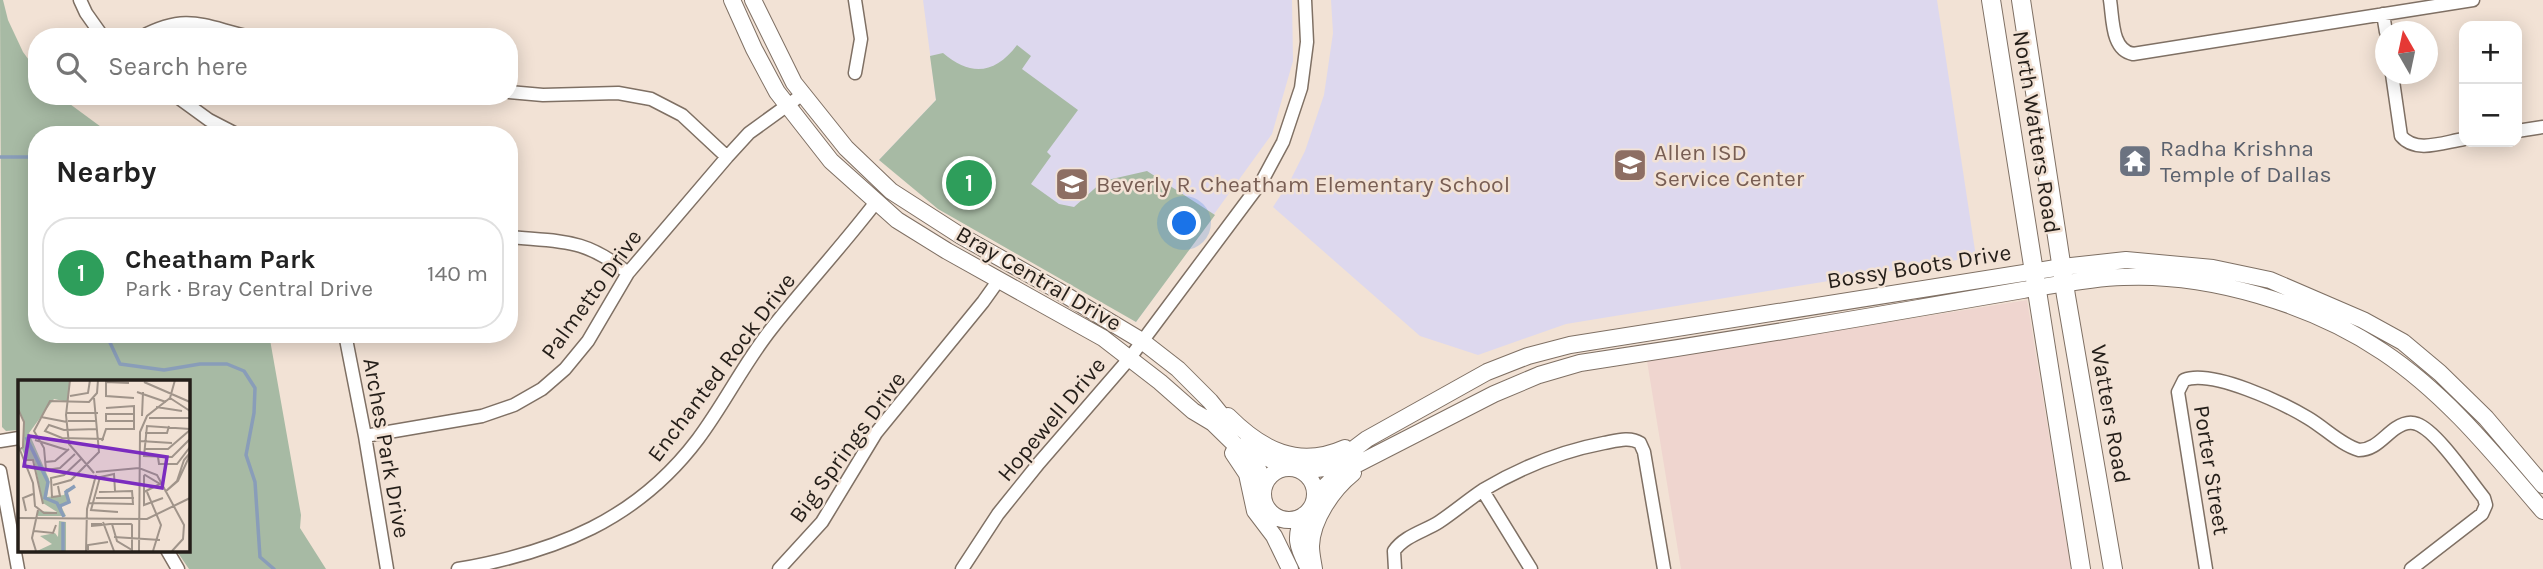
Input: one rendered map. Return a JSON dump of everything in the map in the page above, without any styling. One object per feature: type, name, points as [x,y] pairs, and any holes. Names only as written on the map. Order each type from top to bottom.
[{"type":"main road","name":"North Watters Road","points":[[1991,0],[2036,279]]},
{"type":"main road","name":"North Watters Road","points":[[2021,0],[2063,275]]},
{"type":"main road","name":"Watters Road","points":[[2063,275],[2113,569]]},
{"type":"main road","points":[[2036,279],[2081,569]]},
{"type":"street","points":[[80,0],[96,28]]},
{"type":"street","name":"Bray Central Drive","points":[[732,0],[777,92],[831,160],[876,202],[897,220],[998,281],[1103,338],[1193,411],[1213,423],[1253,461],[1265,484]]},
{"type":"street","name":"Bray Central Drive","points":[[753,0],[794,83],[846,148],[891,191],[961,236],[1142,341],[1178,369],[1249,446],[1286,468]]},
{"type":"street","points":[[855,0],[861,38],[855,73]]},
{"type":"street","name":"Hopewell Drive","points":[[962,569],[998,514],[1129,359],[1262,181],[1283,142],[1301,88],[1307,42],[1305,0]]},
{"type":"street","points":[[2110,0],[2117,42],[2123,51],[2133,54],[2473,0]]},
{"type":"street","points":[[2383,14],[2384,21]]},
{"type":"street","points":[[161,28],[196,22],[218,28]]},
{"type":"street","points":[[2394,84],[2402,136],[2410,144],[2421,147],[2459,140]]},
{"type":"street","points":[[518,93],[543,95],[618,93],[651,99],[682,115],[726,157]]},
{"type":"street","name":"Palmetto Drive","points":[[365,436],[482,416],[514,405],[542,389],[565,369],[588,341],[628,273],[726,157],[749,133],[803,94]]},
{"type":"street","points":[[188,105],[221,126]]},
{"type":"street","points":[[2522,130],[2543,127]]},
{"type":"street","name":"Enchanted Rock Drive","points":[[458,569],[516,558],[569,540],[593,529],[649,491],[677,465],[771,330],[876,202]]},
{"type":"street","points":[[518,238],[568,241],[599,252],[628,273]]},
{"type":"street","name":"Bossy Boots Drive","points":[[1303,471],[1330,467],[1367,439],[1487,372],[1528,356],[1570,345],[2063,275],[2126,260],[2213,268],[2270,280],[2373,325],[2403,342],[2440,373],[2486,418],[2543,485]]},
{"type":"street","name":"Bossy Boots Drive","points":[[2063,275],[2166,278],[2223,285],[2275,301],[2333,324],[2382,351],[2428,386],[2480,438],[2543,511]]},
{"type":"street","name":"Bossy Boots Drive","points":[[1315,496],[1338,474],[1514,385],[1580,363],[2036,279]]},
{"type":"street","name":"Big Springs Drive","points":[[779,569],[822,522],[876,433],[984,302],[998,281]]},
{"type":"street","name":"Arches Park Drive","points":[[347,343],[387,569]]},
{"type":"street","points":[[2428,386],[2440,373]]},
{"type":"street","name":"Porter Street","points":[[2206,569],[2178,392],[2184,380],[2197,377],[2246,389],[2292,409],[2354,448],[2364,450],[2373,447],[2399,426],[2411,423],[2424,428],[2484,498],[2486,505],[2482,514],[2411,569]]},
{"type":"street","points":[[1210,401],[1253,437],[1276,451],[1295,457],[1322,457],[1367,439]]},
{"type":"street","points":[[1193,411],[1205,428],[1241,463],[1249,478],[1255,511],[1271,532],[1292,569]]},
{"type":"street","points":[[0,441],[18,438]]},
{"type":"street","points":[[1395,569],[1394,551],[1402,542],[1441,521],[1483,491],[1525,468],[1583,448],[1631,439],[1640,443],[1644,452],[1664,569]]},
{"type":"street","points":[[1312,569],[1311,542],[1325,506],[1347,478],[1376,456]]},
{"type":"street","points":[[1292,569],[1286,537],[1276,516],[1265,504],[1263,496],[1265,484],[1275,472],[1286,468],[1303,471],[1312,482],[1315,496],[1312,506],[1304,514],[1298,527],[1297,539],[1312,569]]},
{"type":"street","points":[[0,471],[18,569]]},
{"type":"street","points":[[1483,491],[1531,569]]},
{"type":"street","points":[[1276,516],[1288,520],[1304,514]]},
{"type":"street","points":[[168,552],[178,569]]},
{"type":"shaded area","name":"Beverly R. Cheatham Elementary School","points":[[923,0],[1292,0],[1293,61],[1272,134],[1136,322],[879,160],[936,100]]},
{"type":"shaded area","name":"Allen ISD Service Center","points":[[1331,0],[1937,0],[1976,257],[1566,324],[1478,355],[1420,336],[1273,207],[1305,151],[1324,95],[1333,33]]},
{"type":"shaded area","points":[[2027,300],[2071,569],[1681,569],[1647,361]]},
{"type":"green space","points":[[0,0],[3,0],[8,20],[28,59],[28,105],[71,105],[100,126],[28,126],[28,343],[271,343],[301,515],[300,528],[326,569],[189,569],[177,552],[189,552],[189,380],[18,380],[18,430],[6,431],[2,427]]},
{"type":"green space","points":[[1017,45],[1031,56],[1022,69],[1078,110],[1047,152],[1051,156],[1031,184],[1059,204],[1074,207],[1103,181],[1147,171],[1215,215],[1136,322],[938,209],[879,160],[936,100],[930,56],[943,53],[963,66],[982,69],[1000,62]]},
{"type":"waterway","points":[[0,157],[28,157]]},
{"type":"waterway","points":[[110,343],[120,364],[164,370],[200,364],[227,364],[244,371],[255,388],[254,413],[246,455],[255,482],[260,557],[274,569]]},
{"type":"place","name":"Radha Krishna Temple of Dallas","points":[[2135,161]]},
{"type":"place","name":"Allen ISD Service Center","points":[[1630,165]]},
{"type":"place","name":"Cheatham Park","points":[[969,183]]},
{"type":"place","name":"Beverly R. Cheatham Elementary School","points":[[1072,184]]}]
